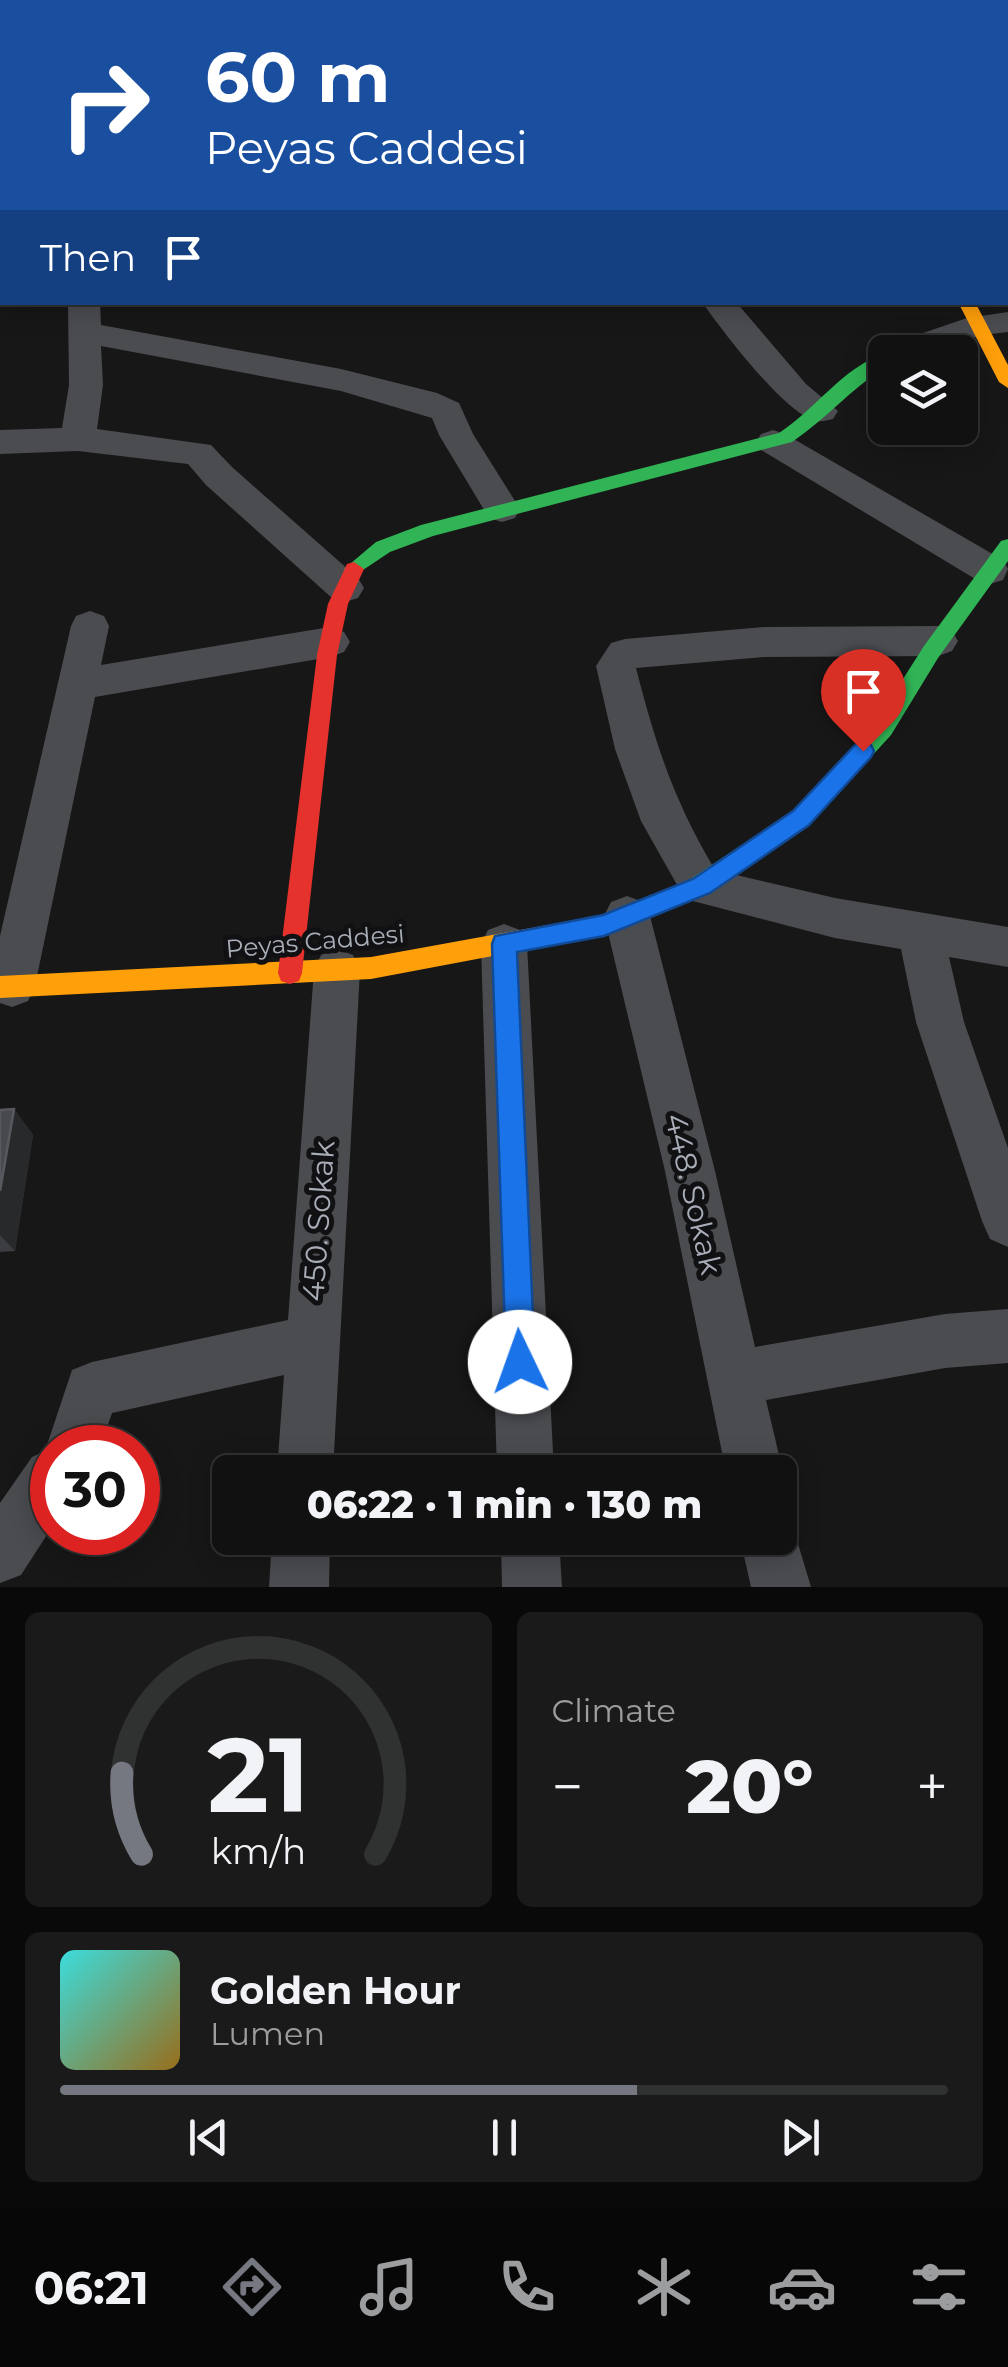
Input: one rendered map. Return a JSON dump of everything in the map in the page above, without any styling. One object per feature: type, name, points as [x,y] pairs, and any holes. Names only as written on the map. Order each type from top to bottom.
[{"type":"street","points":[[721,305],[794,392],[822,411]]},
{"type":"street","points":[[940,335],[984,316],[1008,382]]},
{"type":"street","points":[[78,438],[86,384],[85,318],[425,401],[447,411],[456,435],[502,509]]},
{"type":"street","points":[[314,971],[330,642],[345,588],[358,562],[374,550],[502,509],[717,460],[790,436],[822,411],[838,390],[868,370]]},
{"type":"street","points":[[0,442],[78,438],[199,454],[345,588]]},
{"type":"street","points":[[773,442],[999,558]]},
{"type":"street","name":"Peyas Caddesi","points":[[6,987],[371,968],[604,925],[701,886],[801,818],[884,729],[938,641],[999,558]]},
{"type":"street","points":[[6,987],[90,626]]},
{"type":"street","points":[[938,641],[766,642],[625,654],[616,666],[636,750],[663,821],[701,886],[835,918],[1008,947]]},
{"type":"street","points":[[78,686],[330,642]]},
{"type":"street","name":"448. Sokak","points":[[627,916],[690,1171],[750,1455]]},
{"type":"street","points":[[920,932],[940,1022],[1008,1221]]},
{"type":"street","points":[[504,944],[525,1455]]},
{"type":"street","name":"450. Sokak","points":[[306,1455],[311,1342],[314,971]]},
{"type":"street","points":[[733,1378],[946,1341],[1008,1336]]},
{"type":"street","points":[[80,1425],[92,1390],[311,1342]]},
{"type":"street","points":[[0,1554],[30,1510]]},
{"type":"street","points":[[299,1587],[300,1555]]},
{"type":"street","points":[[531,1555],[532,1587]]},
{"type":"street","points":[[773,1555],[780,1587]]},
{"type":"building","points":[[14,1109],[0,1191],[0,1110]]},
{"type":"traffic: fast","points":[[354,569],[383,547],[428,530],[785,438],[809,422],[846,384],[868,370]]},
{"type":"traffic: fast","points":[[694,889],[801,818],[883,729],[931,652],[1008,546]]},
{"type":"traffic: slow","points":[[968,305],[1008,382]]},
{"type":"traffic: slow","points":[[0,987],[371,968],[604,925],[694,889]]},
{"type":"traffic: jam","points":[[290,973],[327,655],[338,604],[354,569]]},
{"type":"route","points":[[520,1362],[504,944],[604,925],[701,886],[801,818],[863,751]]}]
